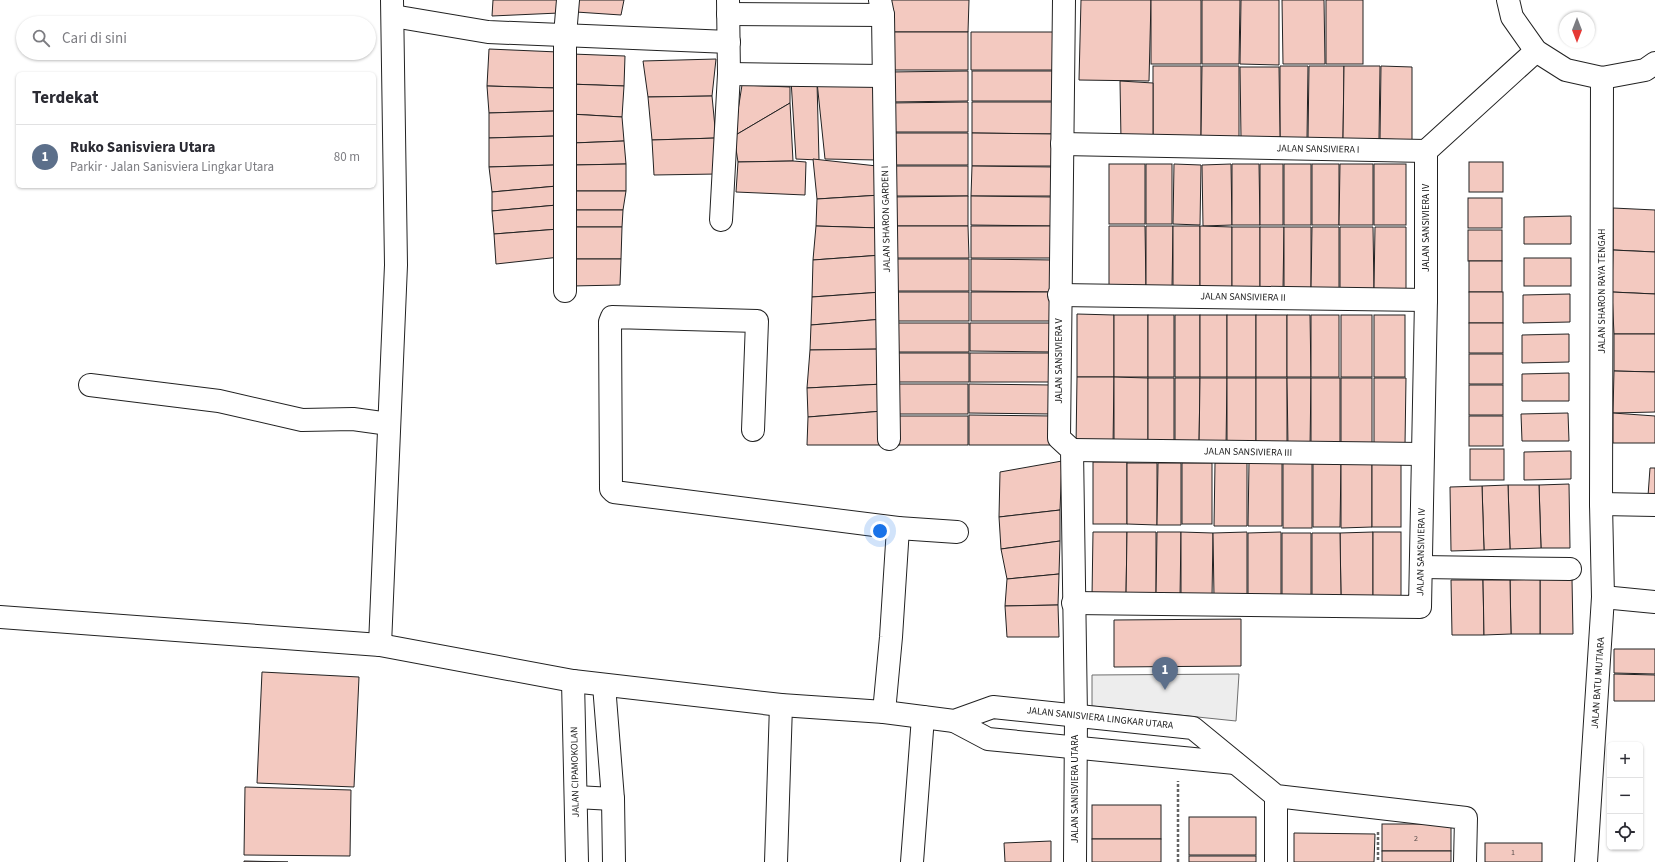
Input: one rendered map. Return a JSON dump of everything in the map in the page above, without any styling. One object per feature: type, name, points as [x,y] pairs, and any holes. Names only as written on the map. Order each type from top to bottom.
[{"type":"street","points":[[565,291],[565,35],[568,0]]},
{"type":"street","name":"JALAN SANSIVIERA V","points":[[1064,0],[1060,295],[1060,438],[1072,450]]},
{"type":"street","points":[[1508,0],[1512,17],[1536,51],[1566,70],[1602,78],[1645,70],[1655,63]]},
{"type":"street","points":[[721,220],[729,74],[728,7],[881,7]]},
{"type":"street","name":"JALAN SHARON GARDEN I","points":[[881,7],[889,438]]},
{"type":"street","points":[[380,645],[396,265],[393,8],[488,32],[729,42]]},
{"type":"street","points":[[1426,151],[1536,51]]},
{"type":"street","points":[[729,74],[883,76]]},
{"type":"street","name":"JALAN SHARON RAYA TENGAH","points":[[1601,504],[1602,78]]},
{"type":"street","name":"JALAN SANSIVIERA I","points":[[1062,144],[1426,151]]},
{"type":"street","name":"JALAN SANSIVIERA IV","points":[[1073,602],[1420,607],[1426,300],[1426,151]]},
{"type":"street","name":"JALAN SANSIVIERA II","points":[[1060,295],[1426,300]]},
{"type":"street","points":[[753,430],[757,321],[612,317],[610,322],[611,489],[614,492],[898,528],[957,532]]},
{"type":"street","points":[[90,385],[219,401],[302,420],[353,419],[389,424]]},
{"type":"street","points":[[1072,450],[1073,602],[1076,716]]},
{"type":"street","name":"JALAN SANSIVIERA III","points":[[1072,450],[1423,454]]},
{"type":"street","points":[[1601,504],[1655,505]]},
{"type":"street","name":"JALAN BATU MUTIARA","points":[[1586,862],[1603,597],[1601,504]]},
{"type":"street","points":[[884,712],[898,528]]},
{"type":"street","points":[[1421,567],[1570,569]]},
{"type":"street","points":[[1603,597],[1655,602]]},
{"type":"street","name":"JALAN SANISVIERA LINGKAR UTARA","points":[[0,617],[380,645],[573,681],[781,705],[884,712],[954,721],[988,739],[1076,746],[1235,763]]},
{"type":"street","name":"JALAN CIPAMOKOLAN","points":[[573,681],[577,862]]},
{"type":"street","points":[[604,685],[613,799],[614,862]]},
{"type":"street","points":[[776,862],[781,705]]},
{"type":"street","name":"JALAN SANISVIERA LINGKAR UTARA","points":[[954,721],[993,707],[1193,728],[1276,796]]},
{"type":"street","name":"JALAN SANISVIERA UTARA","points":[[1075,862],[1076,716]]},
{"type":"street","points":[[912,862],[923,717]]},
{"type":"street","points":[[1276,862],[1276,796],[1466,818],[1466,862]]},
{"type":"street","points":[[576,798],[613,799]]},
{"type":"path","points":[[1178,757],[1178,862]]},
{"type":"path","points":[[1376,808],[1378,862]]},
{"type":"shaded area","points":[[1239,674],[1236,721],[1092,706],[1092,675]]},
{"type":"building","points":[[493,0],[559,0],[559,13],[492,16]]},
{"type":"building","points":[[576,0],[624,0],[621,15],[576,12]]},
{"type":"building","points":[[889,0],[969,0],[968,32],[889,32]]},
{"type":"building","points":[[1081,0],[1151,0],[1149,81],[1079,80]]},
{"type":"building","points":[[1151,0],[1201,0],[1201,64],[1151,64]]},
{"type":"building","points":[[1202,0],[1240,0],[1239,64],[1202,64]]},
{"type":"building","points":[[1241,0],[1279,0],[1279,65],[1240,64]]},
{"type":"building","points":[[1282,0],[1324,0],[1325,64],[1283,64]]},
{"type":"building","points":[[1326,0],[1363,0],[1363,64],[1326,64]]},
{"type":"building","points":[[889,32],[968,32],[968,70],[889,70]]},
{"type":"building","points":[[971,32],[1054,32],[1055,70],[971,70]]},
{"type":"building","points":[[489,49],[558,52],[556,88],[487,86]]},
{"type":"building","points":[[572,54],[625,56],[624,86],[569,84]]},
{"type":"building","points":[[716,59],[712,96],[648,97],[643,61]]},
{"type":"building","points":[[1153,66],[1201,66],[1201,138],[1153,138]]},
{"type":"building","points":[[1202,66],[1239,66],[1239,139],[1201,138]]},
{"type":"building","points":[[1280,66],[1308,66],[1307,139],[1280,138]]},
{"type":"building","points":[[1309,66],[1344,66],[1343,139],[1308,139]]},
{"type":"building","points":[[1344,66],[1380,66],[1379,139],[1343,139]]},
{"type":"building","points":[[1381,66],[1412,67],[1412,140],[1380,139]]},
{"type":"building","points":[[1240,67],[1279,67],[1280,137],[1241,137]]},
{"type":"building","points":[[968,71],[968,101],[889,102],[889,72]]},
{"type":"building","points":[[972,71],[1055,71],[1055,101],[972,101]]},
{"type":"building","points":[[791,80],[817,82],[819,160],[796,159]]},
{"type":"building","points":[[1120,81],[1153,83],[1153,138],[1121,140]]},
{"type":"building","points":[[817,82],[877,83],[877,160],[825,159]]},
{"type":"building","points":[[569,84],[624,86],[622,117],[570,114]]},
{"type":"building","points":[[742,85],[790,87],[790,103],[734,136]]},
{"type":"building","points":[[487,86],[556,88],[555,111],[489,113]]},
{"type":"building","points":[[712,96],[716,138],[652,140],[648,97]]},
{"type":"building","points":[[968,102],[968,132],[890,132],[889,103]]},
{"type":"building","points":[[972,102],[1055,102],[1055,134],[972,133]]},
{"type":"building","points":[[790,103],[793,161],[738,162],[734,136]]},
{"type":"building","points":[[555,111],[556,136],[489,138],[489,113]]},
{"type":"building","points":[[570,114],[622,117],[624,141],[572,143]]},
{"type":"building","points":[[890,133],[968,133],[968,165],[890,165]]},
{"type":"building","points":[[972,133],[1055,134],[1054,166],[972,166]]},
{"type":"building","points":[[556,136],[555,165],[489,167],[489,138]]},
{"type":"building","points":[[716,138],[717,174],[654,175],[652,140]]},
{"type":"building","points":[[624,141],[626,164],[574,165],[572,143]]},
{"type":"building","points":[[813,159],[877,166],[881,195],[817,199]]},
{"type":"building","points":[[738,162],[806,162],[805,195],[736,192]]},
{"type":"building","points":[[1469,162],[1503,162],[1503,192],[1469,192]]},
{"type":"building","points":[[626,164],[626,191],[574,191],[574,165]]},
{"type":"building","points":[[1109,164],[1145,164],[1145,224],[1109,224]]},
{"type":"building","points":[[1146,164],[1172,164],[1172,224],[1146,224]]},
{"type":"building","points":[[1174,164],[1201,165],[1200,225],[1173,224]]},
{"type":"building","points":[[1231,164],[1232,225],[1203,226],[1202,165]]},
{"type":"building","points":[[1232,164],[1259,164],[1260,225],[1232,225]]},
{"type":"building","points":[[1260,164],[1283,164],[1283,225],[1260,225]]},
{"type":"building","points":[[1284,164],[1311,164],[1311,225],[1284,225]]},
{"type":"building","points":[[1312,164],[1339,164],[1339,225],[1312,225]]},
{"type":"building","points":[[1340,164],[1373,164],[1373,225],[1339,225]]},
{"type":"building","points":[[1374,164],[1406,164],[1406,225],[1374,225]]},
{"type":"building","points":[[555,165],[557,186],[492,192],[489,167]]},
{"type":"building","points":[[890,166],[968,166],[968,196],[890,196]]},
{"type":"building","points":[[972,166],[1054,167],[1054,196],[971,196]]},
{"type":"building","points":[[557,186],[557,205],[492,211],[492,192]]},
{"type":"building","points":[[574,191],[626,191],[623,210],[567,210]]},
{"type":"building","points":[[881,195],[881,228],[816,226],[817,199]]},
{"type":"building","points":[[968,196],[968,226],[891,226],[890,197]]},
{"type":"building","points":[[971,196],[1054,197],[1054,226],[971,225]]},
{"type":"building","points":[[1468,198],[1502,198],[1502,228],[1468,228]]},
{"type":"building","points":[[557,205],[559,229],[494,234],[492,211]]},
{"type":"building","points":[[1613,208],[1655,210],[1655,252],[1613,250]]},
{"type":"building","points":[[567,210],[623,210],[622,227],[569,227]]},
{"type":"building","points":[[1571,216],[1571,244],[1524,244],[1524,217]]},
{"type":"building","points":[[816,226],[881,228],[882,255],[813,260]]},
{"type":"building","points":[[891,226],[968,226],[969,258],[891,258]]},
{"type":"building","points":[[971,226],[1054,226],[1054,258],[971,258]]},
{"type":"building","points":[[1109,226],[1145,226],[1146,288],[1109,288]]},
{"type":"building","points":[[1146,226],[1173,226],[1172,288],[1146,288]]},
{"type":"building","points":[[1173,226],[1200,226],[1200,289],[1173,288]]},
{"type":"building","points":[[1200,226],[1232,227],[1232,289],[1200,289]]},
{"type":"building","points":[[569,227],[622,227],[621,259],[570,259]]},
{"type":"building","points":[[1232,227],[1260,227],[1260,289],[1232,289]]},
{"type":"building","points":[[1260,227],[1284,227],[1283,289],[1260,289]]},
{"type":"building","points":[[1284,227],[1311,227],[1311,290],[1284,289]]},
{"type":"building","points":[[1312,227],[1339,227],[1339,290],[1311,290]]},
{"type":"building","points":[[1340,227],[1373,227],[1374,290],[1340,290]]},
{"type":"building","points":[[1375,227],[1406,227],[1406,290],[1374,289]]},
{"type":"building","points":[[559,229],[560,257],[496,264],[494,234]]},
{"type":"building","points":[[1468,230],[1502,230],[1502,261],[1468,261]]},
{"type":"building","points":[[1613,250],[1655,252],[1655,294],[1612,292]]},
{"type":"building","points":[[882,255],[882,292],[812,297],[813,260]]},
{"type":"building","points":[[1524,258],[1571,258],[1571,286],[1524,286]]},
{"type":"building","points":[[570,259],[621,259],[620,285],[572,286]]},
{"type":"building","points":[[891,259],[969,259],[969,291],[891,291]]},
{"type":"building","points":[[971,259],[1054,260],[1054,292],[971,291]]},
{"type":"building","points":[[1469,261],[1502,261],[1502,292],[1469,292]]},
{"type":"building","points":[[882,292],[883,319],[811,325],[812,297]]},
{"type":"building","points":[[891,292],[969,292],[969,321],[891,321]]},
{"type":"building","points":[[971,292],[1054,292],[1054,321],[971,321]]},
{"type":"building","points":[[1469,292],[1503,292],[1503,323],[1469,323]]},
{"type":"building","points":[[1612,292],[1655,294],[1655,334],[1614,334]]},
{"type":"building","points":[[1570,294],[1570,322],[1523,323],[1523,295]]},
{"type":"building","points":[[1077,314],[1114,315],[1114,377],[1077,377]]},
{"type":"building","points":[[1114,315],[1148,315],[1148,377],[1114,377]]},
{"type":"building","points":[[1148,315],[1174,315],[1174,377],[1148,377]]},
{"type":"building","points":[[1175,315],[1200,315],[1200,377],[1175,377]]},
{"type":"building","points":[[1200,315],[1227,315],[1227,377],[1200,377]]},
{"type":"building","points":[[1227,315],[1256,315],[1256,377],[1227,377]]},
{"type":"building","points":[[1256,315],[1287,315],[1287,377],[1256,377]]},
{"type":"building","points":[[1287,315],[1310,315],[1311,377],[1287,377]]},
{"type":"building","points":[[1311,315],[1339,315],[1339,377],[1311,377]]},
{"type":"building","points":[[1341,315],[1372,315],[1372,377],[1341,377]]},
{"type":"building","points":[[1374,315],[1405,315],[1405,377],[1374,377]]},
{"type":"building","points":[[883,319],[883,349],[810,350],[811,325]]},
{"type":"building","points":[[892,323],[969,323],[969,352],[892,352]]},
{"type":"building","points":[[970,323],[1053,323],[1053,352],[970,351]]},
{"type":"building","points":[[1469,323],[1503,323],[1503,353],[1469,353]]},
{"type":"building","points":[[1569,334],[1569,362],[1522,363],[1522,335]]},
{"type":"building","points":[[1614,334],[1655,334],[1655,372],[1614,371]]},
{"type":"building","points":[[883,349],[883,384],[807,388],[810,350]]},
{"type":"building","points":[[892,353],[969,353],[969,382],[892,382]]},
{"type":"building","points":[[970,353],[1053,353],[1053,382],[970,382]]},
{"type":"building","points":[[1469,354],[1503,354],[1503,384],[1469,384]]},
{"type":"building","points":[[1614,371],[1655,372],[1655,412],[1613,413]]},
{"type":"building","points":[[1569,373],[1569,401],[1522,401],[1522,374]]},
{"type":"building","points":[[1077,377],[1114,377],[1113,446],[1076,446]]},
{"type":"building","points":[[1114,377],[1148,378],[1148,446],[1114,446]]},
{"type":"building","points":[[1148,378],[1174,378],[1174,447],[1148,446]]},
{"type":"building","points":[[1175,378],[1200,378],[1199,447],[1175,446]]},
{"type":"building","points":[[1200,378],[1227,378],[1226,447],[1199,447]]},
{"type":"building","points":[[1227,378],[1256,378],[1256,447],[1227,447]]},
{"type":"building","points":[[1256,378],[1287,378],[1287,447],[1256,447]]},
{"type":"building","points":[[1287,378],[1311,378],[1310,447],[1288,447]]},
{"type":"building","points":[[1311,378],[1340,378],[1340,447],[1311,447]]},
{"type":"building","points":[[1341,378],[1372,378],[1372,445],[1341,445]]},
{"type":"building","points":[[1374,378],[1406,378],[1405,445],[1374,445]]},
{"type":"building","points":[[883,384],[883,411],[808,417],[807,388]]},
{"type":"building","points":[[890,384],[968,384],[968,414],[890,414]]},
{"type":"building","points":[[969,384],[1052,385],[1052,414],[969,413]]},
{"type":"building","points":[[1469,385],[1503,385],[1503,415],[1469,415]]},
{"type":"building","points":[[883,411],[884,445],[807,445],[808,417]]},
{"type":"building","points":[[1568,413],[1569,441],[1522,441],[1521,414]]},
{"type":"building","points":[[1613,413],[1655,416],[1655,443],[1613,443]]},
{"type":"building","points":[[969,415],[1052,416],[1052,445],[969,445]]},
{"type":"building","points":[[890,416],[968,416],[968,445],[890,445]]},
{"type":"building","points":[[1469,416],[1503,416],[1503,446],[1469,446]]},
{"type":"building","points":[[1470,449],[1504,449],[1504,480],[1470,480]]},
{"type":"building","points":[[1571,451],[1571,479],[1524,480],[1524,452]]},
{"type":"building","points":[[1062,461],[1060,510],[999,517],[1000,472]]},
{"type":"building","points":[[1093,462],[1127,462],[1127,524],[1093,524]]},
{"type":"building","points":[[1127,463],[1157,463],[1157,525],[1127,524]]},
{"type":"building","points":[[1158,463],[1181,463],[1181,525],[1157,525]]},
{"type":"building","points":[[1182,463],[1212,463],[1212,524],[1182,524]]},
{"type":"building","points":[[1215,463],[1247,463],[1247,526],[1214,526]]},
{"type":"building","points":[[1249,463],[1282,463],[1282,526],[1248,526]]},
{"type":"building","points":[[1283,463],[1312,463],[1312,528],[1283,528]]},
{"type":"building","points":[[1313,463],[1341,463],[1340,527],[1313,527]]},
{"type":"building","points":[[1341,463],[1372,463],[1372,527],[1341,528]]},
{"type":"building","points":[[1372,463],[1401,463],[1401,527],[1372,527]]},
{"type":"building","points":[[1650,468],[1655,468],[1655,496],[1648,496]]},
{"type":"building","points":[[1569,484],[1570,548],[1541,548],[1539,485]]},
{"type":"building","points":[[1508,485],[1539,485],[1541,548],[1510,549]]},
{"type":"building","points":[[1508,485],[1510,549],[1484,550],[1482,486]]},
{"type":"building","points":[[1482,486],[1484,550],[1451,551],[1450,487]]},
{"type":"building","points":[[1060,510],[1060,541],[1001,549],[999,517]]},
{"type":"building","points":[[1093,532],[1127,532],[1126,597],[1092,596]]},
{"type":"building","points":[[1127,532],[1156,532],[1156,597],[1126,597]]},
{"type":"building","points":[[1157,532],[1181,532],[1180,597],[1156,597]]},
{"type":"building","points":[[1181,532],[1213,533],[1212,597],[1181,597]]},
{"type":"building","points":[[1247,532],[1247,597],[1214,597],[1213,533]]},
{"type":"building","points":[[1281,532],[1281,598],[1248,598],[1248,533]]},
{"type":"building","points":[[1373,532],[1373,597],[1341,598],[1340,533]]},
{"type":"building","points":[[1373,532],[1401,532],[1401,597],[1373,597]]},
{"type":"building","points":[[1282,533],[1311,533],[1311,597],[1282,598]]},
{"type":"building","points":[[1312,533],[1340,533],[1341,597],[1312,598]]},
{"type":"building","points":[[1060,541],[1059,574],[1007,579],[1001,549]]},
{"type":"building","points":[[1059,574],[1058,605],[1005,606],[1007,579]]},
{"type":"building","points":[[1540,579],[1572,579],[1573,634],[1540,634]]},
{"type":"building","points":[[1540,579],[1540,634],[1511,634],[1510,580]]},
{"type":"building","points":[[1451,580],[1483,580],[1484,635],[1452,635]]},
{"type":"building","points":[[1483,580],[1510,580],[1511,634],[1484,635]]},
{"type":"building","points":[[1058,605],[1059,637],[1007,637],[1005,606]]},
{"type":"building","points":[[1241,619],[1241,666],[1114,667],[1114,620]]},
{"type":"building","points":[[1614,649],[1655,649],[1655,674],[1614,673]]},
{"type":"building","points":[[262,672],[359,677],[354,787],[257,783]]},
{"type":"building","points":[[1614,674],[1655,675],[1655,701],[1614,701]]},
{"type":"building","points":[[245,787],[351,790],[350,856],[244,855]]},
{"type":"building","points":[[1092,805],[1161,805],[1161,839],[1092,839]]},
{"type":"building","points":[[1189,817],[1256,817],[1256,855],[1189,855]]},
{"type":"building","points":[[1382,824],[1451,824],[1451,851],[1382,851]]},
{"type":"building","points":[[1294,833],[1375,834],[1374,862],[1294,862]]},
{"type":"building","points":[[1092,839],[1161,839],[1161,862],[1092,862]]},
{"type":"building","points":[[1051,841],[1051,862],[1005,862],[1004,843]]},
{"type":"building","points":[[1485,843],[1542,843],[1542,862],[1485,862]]},
{"type":"building","points":[[1382,851],[1451,851],[1451,862],[1382,862]]},
{"type":"building","points":[[1189,856],[1256,856],[1256,862],[1189,862]]},
{"type":"building","points":[[244,861],[288,862],[244,862]]},
{"type":"place","name":"Ruko Sanisviera Utara","points":[[1165,690]]}]
